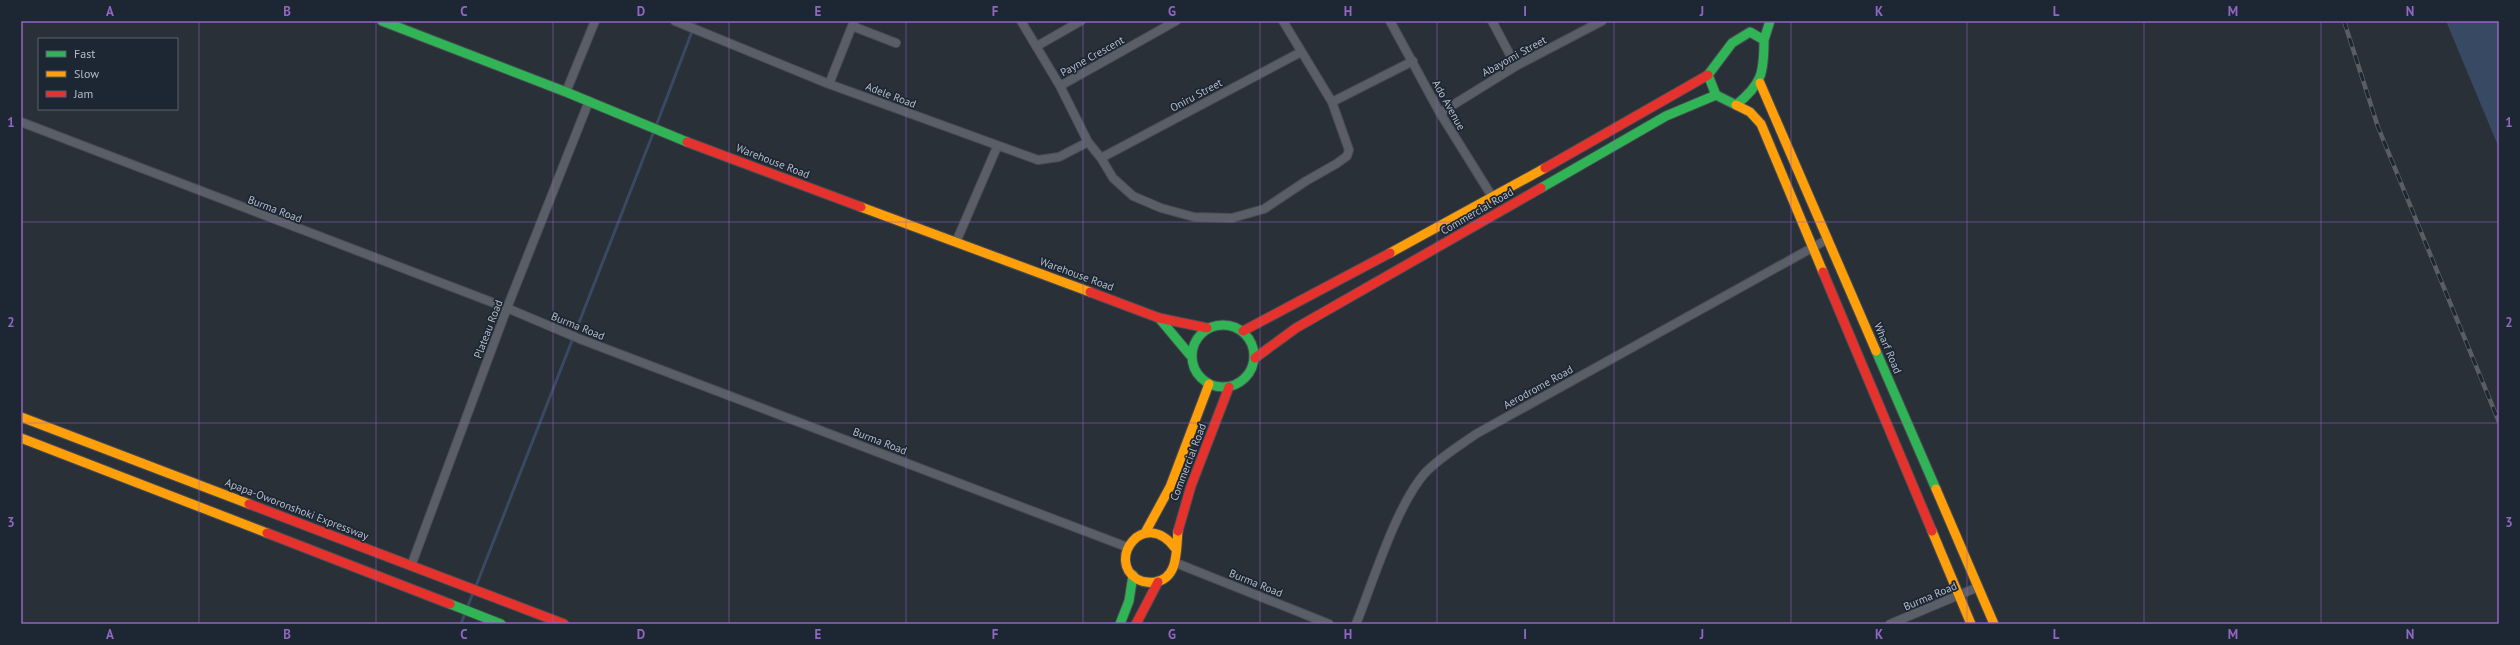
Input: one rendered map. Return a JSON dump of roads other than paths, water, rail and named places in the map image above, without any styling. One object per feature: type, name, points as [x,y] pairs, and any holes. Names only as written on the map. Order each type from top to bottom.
[{"type":"main road","name":"Warehouse Road","points":[[382,21],[589,101],[663,132],[1158,318],[1207,328]]},
{"type":"main road","points":[[1736,105],[1760,83],[1764,75],[1764,40],[1770,21]]},
{"type":"main road","points":[[1745,23],[1742,33],[1708,75],[1716,95],[1750,110],[1761,124],[1971,624]]},
{"type":"main road","points":[[1742,33],[1755,33],[1764,40]]},
{"type":"main road","name":"Commercial Road","points":[[1243,331],[1493,198],[1708,75]]},
{"type":"main road","name":"Wharf Road","points":[[1760,83],[1994,624]]},
{"type":"main road","name":"Commercial Road","points":[[1255,358],[1296,328],[1659,120],[1702,99],[1716,95]]},
{"type":"main road","name":"Warehouse Road","points":[[1158,318],[1190,355]]},
{"type":"main road","points":[[1224,324],[1243,331],[1254,348],[1255,358],[1247,376],[1229,386],[1209,384],[1195,369],[1190,355],[1197,338],[1207,328],[1224,324]]},
{"type":"main road","name":"Commercial Road","points":[[1146,531],[1170,487],[1209,384]]},
{"type":"main road","name":"Commercial Road","points":[[1175,548],[1179,519],[1229,386]]},
{"type":"main road","name":"Apapa-Oworonshoki Expressway","points":[[21,417],[127,456],[564,624]]},
{"type":"main road","points":[[21,438],[501,624]]},
{"type":"main road","points":[[1120,624],[1129,601],[1133,576],[1125,559],[1127,547],[1136,536],[1146,531],[1163,534],[1175,548],[1176,563],[1166,578],[1158,582],[1141,580],[1133,576]]},
{"type":"main road","points":[[1136,624],[1158,582]]},
{"type":"street","points":[[566,92],[595,21]]},
{"type":"street","name":"Adele Road","points":[[675,21],[829,84],[997,147],[1038,160],[1050,160],[1088,142]]},
{"type":"street","points":[[1021,21],[1060,86],[1088,142],[1101,158],[1113,178],[1133,196],[1161,208],[1194,217],[1232,218],[1264,209],[1347,156],[1348,142],[1332,102],[1283,21]]},
{"type":"street","points":[[1037,46],[1081,21]]},
{"type":"street","name":"Payne Crescent","points":[[1060,86],[1176,21]]},
{"type":"street","name":"Ado Avenue","points":[[1390,21],[1440,113],[1493,198]]},
{"type":"street","points":[[1492,21],[1516,66]]},
{"type":"street","name":"Abayomi Street","points":[[1440,113],[1516,66],[1602,21]]},
{"type":"street","points":[[829,84],[853,24],[896,42]]},
{"type":"street","name":"Oniru Street","points":[[1101,158],[1301,52]]},
{"type":"street","points":[[1332,102],[1413,61]]},
{"type":"street","name":"Plateau Road","points":[[410,566],[507,308],[589,101]]},
{"type":"street","name":"Burma Road","points":[[21,122],[213,197],[507,308],[580,339],[1127,547]]},
{"type":"street","points":[[956,242],[997,147]]},
{"type":"street","name":"Aerodrome Road","points":[[1356,624],[1405,504],[1425,474],[1448,454],[1476,434],[1828,239]]},
{"type":"street","name":"Burma Road","points":[[1176,563],[1329,624]]},
{"type":"street","name":"Burma Road","points":[[1890,624],[1978,587]]},
{"type":"water","points":[[2446,21],[2499,21],[2499,148]]},
{"type":"waterway","points":[[656,126],[696,21]]},
{"type":"waterway","points":[[476,586],[654,131]]},
{"type":"waterway","points":[[467,608],[473,593]]},
{"type":"waterway","points":[[461,624],[465,613]]},
{"type":"railway","points":[[2344,21],[2378,127],[2499,422]]}]
